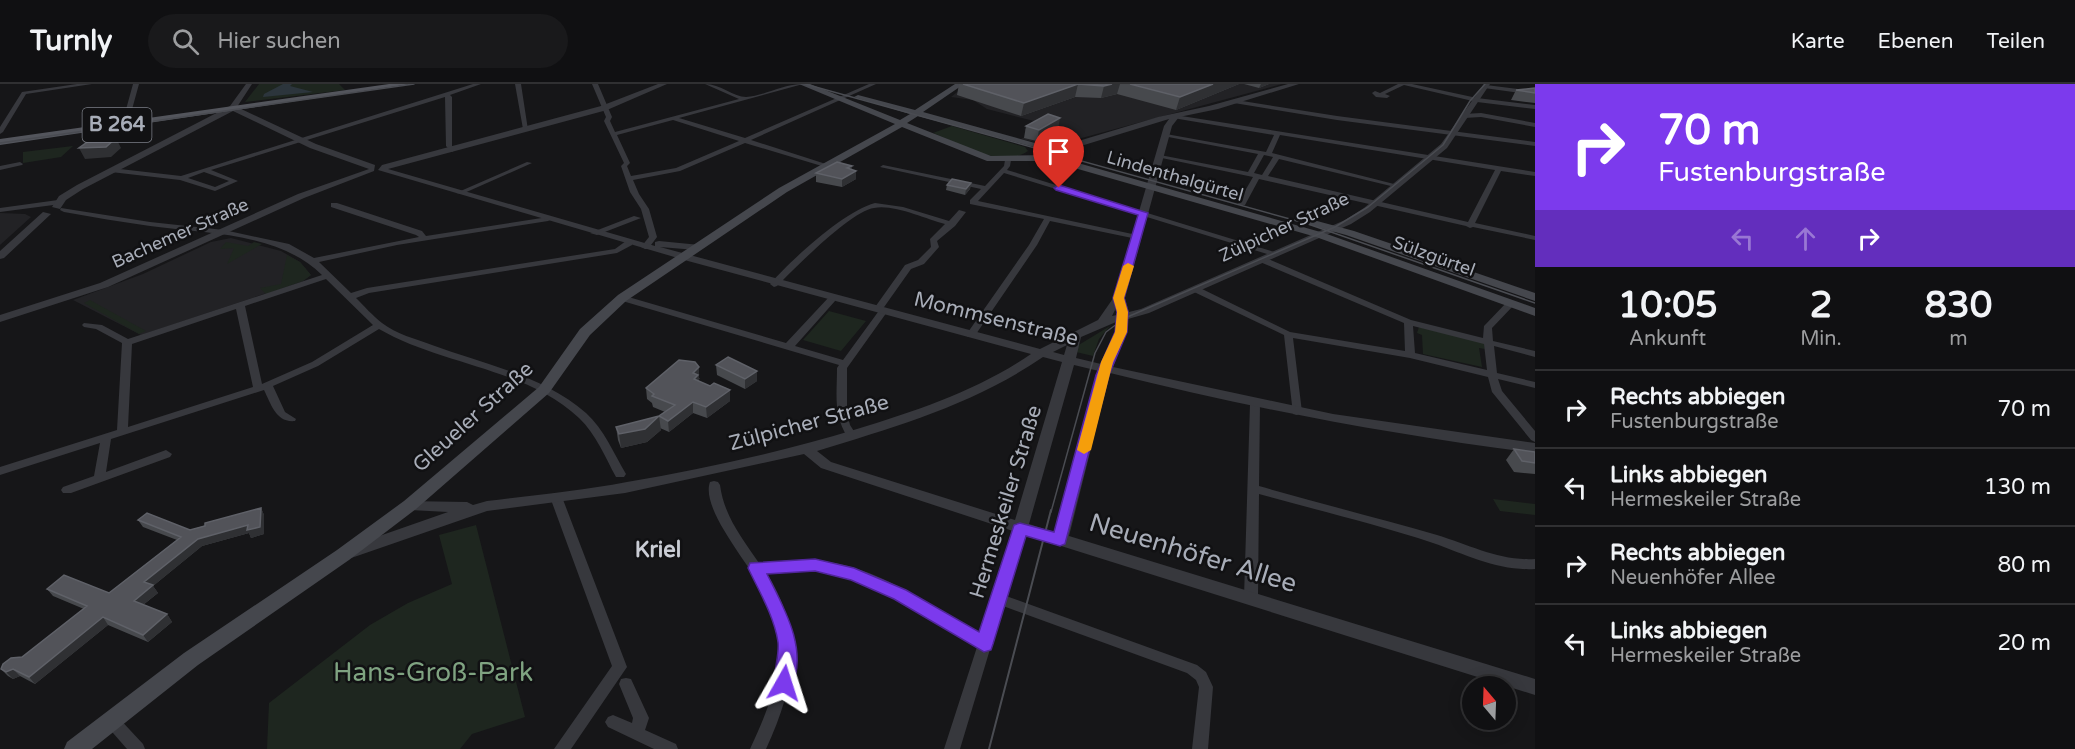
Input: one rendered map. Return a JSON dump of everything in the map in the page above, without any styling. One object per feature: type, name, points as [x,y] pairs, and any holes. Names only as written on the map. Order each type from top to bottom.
[{"type":"main road","name":"B 264","points":[[0,142],[407,84]]},
{"type":"main road","name":"Lindenthalgürtel","points":[[801,84],[919,113],[1055,151],[1320,235]]},
{"type":"main road","name":"Lindenthalgürtel","points":[[812,84],[846,96],[902,124],[977,154],[1008,160],[1050,158],[1242,203],[1335,228]]},
{"type":"main road","name":"Gleueler Straße","points":[[75,749],[191,659],[343,555],[410,505],[544,390],[585,332],[622,298],[783,190],[902,124],[960,84]]},
{"type":"main road","points":[[1019,159],[1038,153],[1040,149],[1036,146]]},
{"type":"main road","name":"Lindenthalgürtel","points":[[1019,159],[1055,151]]},
{"type":"main road","name":"Sülzgürtel","points":[[1335,228],[1535,297]]},
{"type":"main road","name":"Sülzgürtel","points":[[1320,235],[1535,312]]},
{"type":"street","points":[[0,132],[24,93],[89,84]]},
{"type":"street","points":[[125,124],[135,84]]},
{"type":"street","points":[[0,256],[44,213],[60,206],[111,170],[233,108],[249,84]]},
{"type":"street","points":[[181,178],[298,139],[478,84]]},
{"type":"street","points":[[518,84],[526,129]]},
{"type":"street","points":[[595,84],[613,134],[627,163],[624,166],[627,174],[646,212],[653,237],[650,247]]},
{"type":"street","name":"Bachemer Straße","points":[[0,319],[104,285],[301,196],[371,169],[383,169],[604,108],[664,84]]},
{"type":"street","points":[[708,84],[745,99]]},
{"type":"street","points":[[613,134],[801,84]]},
{"type":"street","points":[[631,178],[670,173],[873,84]]},
{"type":"street","points":[[1055,151],[1141,125],[1236,102],[1296,84]]},
{"type":"street","points":[[1382,93],[1404,84],[1475,99],[1535,107]]},
{"type":"street","points":[[1486,85],[1535,93]]},
{"type":"street","name":"Zülpicher Straße","points":[[410,505],[487,506],[625,488],[807,449],[852,436],[966,396],[1007,376],[1041,353],[1103,322],[1120,319],[1196,289],[1335,228],[1375,204],[1444,146],[1486,85]]},
{"type":"street","points":[[446,95],[449,97],[449,146],[452,150]]},
{"type":"street","points":[[1236,102],[1535,144]]},
{"type":"street","points":[[233,108],[298,139],[371,169]]},
{"type":"street","points":[[1464,116],[1481,115],[1535,125]]},
{"type":"street","points":[[1103,322],[1110,308],[1119,298],[1168,126],[1175,117]]},
{"type":"street","points":[[1175,117],[1535,174]]},
{"type":"street","points":[[672,118],[827,166]]},
{"type":"street","points":[[1141,125],[1168,126]]},
{"type":"street","points":[[1242,203],[1258,174],[1265,153],[1278,133]]},
{"type":"street","points":[[1166,136],[1265,153],[1395,185]]},
{"type":"street","points":[[1160,156],[1258,174],[1470,226],[1535,238]]},
{"type":"street","points":[[1258,174],[1277,156]]},
{"type":"street","points":[[1008,160],[1003,171],[973,202],[1047,220],[1137,237]]},
{"type":"street","points":[[460,193],[529,163]]},
{"type":"street","points":[[0,168],[20,164]]},
{"type":"street","points":[[883,167],[986,188]]},
{"type":"street","points":[[1470,226],[1499,168]]},
{"type":"street","points":[[383,169],[629,243],[650,247],[664,244],[696,247]]},
{"type":"street","points":[[111,170],[181,178],[215,189],[236,181],[203,170]]},
{"type":"street","points":[[1003,171],[1277,254]]},
{"type":"street","points":[[774,284],[801,258],[867,206],[882,205],[952,224]]},
{"type":"street","points":[[0,210],[60,206],[273,241],[296,250],[313,261],[379,325],[407,340],[544,390],[567,403],[584,418],[620,474]]},
{"type":"street","points":[[334,206],[419,233],[424,238]]},
{"type":"street","points":[[0,210],[44,213]]},
{"type":"street","points":[[852,436],[845,425],[842,413],[840,379],[844,363],[908,267],[921,262],[935,247],[933,241],[962,212]]},
{"type":"street","points":[[594,233],[637,218]]},
{"type":"street","points":[[313,261],[424,238],[548,219]]},
{"type":"street","points":[[971,335],[1033,245],[1047,220]]},
{"type":"street","points":[[349,297],[367,291],[617,251],[629,243]]},
{"type":"street","points":[[650,247],[657,255],[675,261]]},
{"type":"street","points":[[1263,260],[1408,322],[1535,354]]},
{"type":"street","name":"Mommsenstraße","points":[[675,261],[774,284],[1069,360],[1255,404],[1445,437],[1535,448]]},
{"type":"street","points":[[87,325],[99,327],[127,342],[326,276]]},
{"type":"street","points":[[1196,289],[1287,334],[1410,356],[1535,384]]},
{"type":"street","points":[[622,298],[844,363]]},
{"type":"street","points":[[1060,540],[1105,368],[1121,332],[1120,319],[1123,312],[1119,298]]},
{"type":"street","points":[[789,346],[832,299]]},
{"type":"street","points":[[240,304],[263,387],[282,414],[291,419]]},
{"type":"street","points":[[1510,304],[1487,328],[1492,374],[1497,392],[1535,438]]},
{"type":"street","points":[[1408,322],[1410,356]]},
{"type":"street","points":[[0,471],[263,387],[315,364],[379,325]]},
{"type":"street","points":[[1287,334],[1297,412]]},
{"type":"street","name":"Hermeskeiler Straße","points":[[951,749],[999,599],[1076,335]]},
{"type":"street","points":[[122,433],[127,342]]},
{"type":"street","points":[[1251,597],[1255,404]]},
{"type":"street","points":[[99,478],[106,438]]},
{"type":"street","name":"Neuenhöfer Allee","points":[[807,449],[816,459],[826,465],[1020,529],[1251,597],[1535,687]]},
{"type":"street","points":[[67,490],[166,454]]},
{"type":"street","points":[[714,485],[715,499],[732,534],[756,568],[774,600],[787,645],[781,697],[758,749]]},
{"type":"street","points":[[1255,489],[1522,566],[1535,564]]},
{"type":"street","points":[[556,497],[620,667],[562,749]]},
{"type":"street","name":"Zülpicher Straße","points":[[343,555],[487,506]]},
{"type":"street","points":[[756,568],[815,565],[854,574],[900,594],[984,644]]},
{"type":"street","points":[[999,599],[1192,669],[1201,676],[1206,687],[1200,749]]},
{"type":"street","points":[[626,684],[641,718],[636,734]]},
{"type":"street","points":[[111,720],[137,749]]},
{"type":"street","points":[[613,722],[670,749]]},
{"type":"shaded area","points":[[283,84],[292,84],[290,86],[313,92],[263,97],[264,94]]},
{"type":"shaded area","points":[[967,84],[1282,84],[1052,146],[1021,139],[1033,133],[1024,130],[1038,122],[987,109],[973,100],[951,97]]},
{"type":"shaded area","points":[[0,213],[25,214],[31,217],[0,245]]},
{"type":"shaded area","points":[[231,238],[281,251],[300,262],[311,275],[303,281],[141,335],[73,300],[143,274],[211,242]]},
{"type":"green space","points":[[259,84],[339,84],[345,90],[245,102]]},
{"type":"green space","points":[[952,126],[1025,147],[1028,151],[1005,158],[993,156],[980,153],[933,133]]},
{"type":"green space","points":[[73,146],[61,157],[23,163],[23,152]]},
{"type":"green space","points":[[226,242],[248,246],[254,242],[262,244],[227,264],[234,248],[220,249]]},
{"type":"green space","points":[[287,255],[300,262],[311,275],[303,281],[266,294],[260,288],[281,284]]},
{"type":"green space","points":[[90,300],[146,331],[139,334],[84,303]]},
{"type":"green space","points":[[829,311],[866,321],[841,351],[803,340]]},
{"type":"green space","points":[[1110,326],[1099,339],[1093,356],[1076,352],[1077,346]]},
{"type":"green space","points":[[1419,327],[1484,343],[1485,349],[1479,348],[1482,367],[1423,354],[1422,335],[1417,333]]},
{"type":"green space","points":[[1493,499],[1535,504],[1535,515],[1500,511]]},
{"type":"green space","name":"Hans-Groß-Park","points":[[476,525],[525,717],[472,734],[460,749],[267,749],[269,703],[370,625],[408,603],[452,584],[439,535]]},
{"type":"building","points":[[963,84],[1078,84],[1024,103]]},
{"type":"building","points":[[1078,84],[1112,84],[1104,86]]},
{"type":"building","points":[[1130,84],[1213,84],[1180,97]]},
{"type":"building","points":[[1535,88],[1535,93],[1516,90]]},
{"type":"building","points":[[1048,114],[1060,118],[1039,130],[1026,126]]},
{"type":"building","points":[[116,138],[106,147],[79,148],[90,140]]},
{"type":"building","points":[[837,162],[852,166],[847,168],[856,171],[842,179],[816,173]]},
{"type":"building","points":[[952,179],[971,183],[966,189],[947,185]]},
{"type":"building","points":[[728,357],[757,371],[745,379],[716,365]]},
{"type":"building","points":[[679,360],[695,362],[699,367],[693,373],[698,375],[694,379],[710,386],[714,383],[730,390],[706,407],[693,402],[668,421],[659,416],[675,405],[652,396],[654,394],[646,388]]},
{"type":"building","points":[[659,416],[645,429],[619,434],[616,427]]},
{"type":"building","points":[[1514,449],[1535,452],[1535,463],[1522,461]]},
{"type":"building","points":[[261,508],[260,527],[247,530],[248,525],[198,539],[144,582],[153,585],[134,601],[167,614],[143,635],[103,617],[29,677],[13,669],[6,672],[1,669],[3,664],[11,658],[22,657],[87,606],[47,589],[64,575],[109,593],[181,537],[138,520],[147,513],[190,530],[205,526],[205,523]]},
{"type":"tram line","points":[[0,143],[414,84]]},
{"type":"tram line","points":[[805,84],[1327,231]]},
{"type":"tram line","points":[[1327,231],[1368,207],[1443,145],[1470,101],[1485,84]]},
{"type":"tram line","points":[[1051,512],[1095,353],[1106,332],[1125,318],[1327,231]]},
{"type":"tram line","points":[[1327,231],[1535,303]]},
{"type":"tram line","points":[[989,749],[1051,510]]},
{"type":"slow traffic","points":[[1084,450],[1107,362],[1121,332],[1120,319],[1123,312],[1119,298],[1128,266]]},
{"type":"district","name":"Kriel","points":[[658,550]]},
{"type":"route","points":[[784,683],[787,668],[787,645],[783,625],[774,600],[756,568],[815,565],[854,574],[900,594],[984,644],[1020,529],[1060,540],[1103,375],[1121,332],[1120,319],[1123,312],[1119,298],[1144,213],[1059,188]]}]
